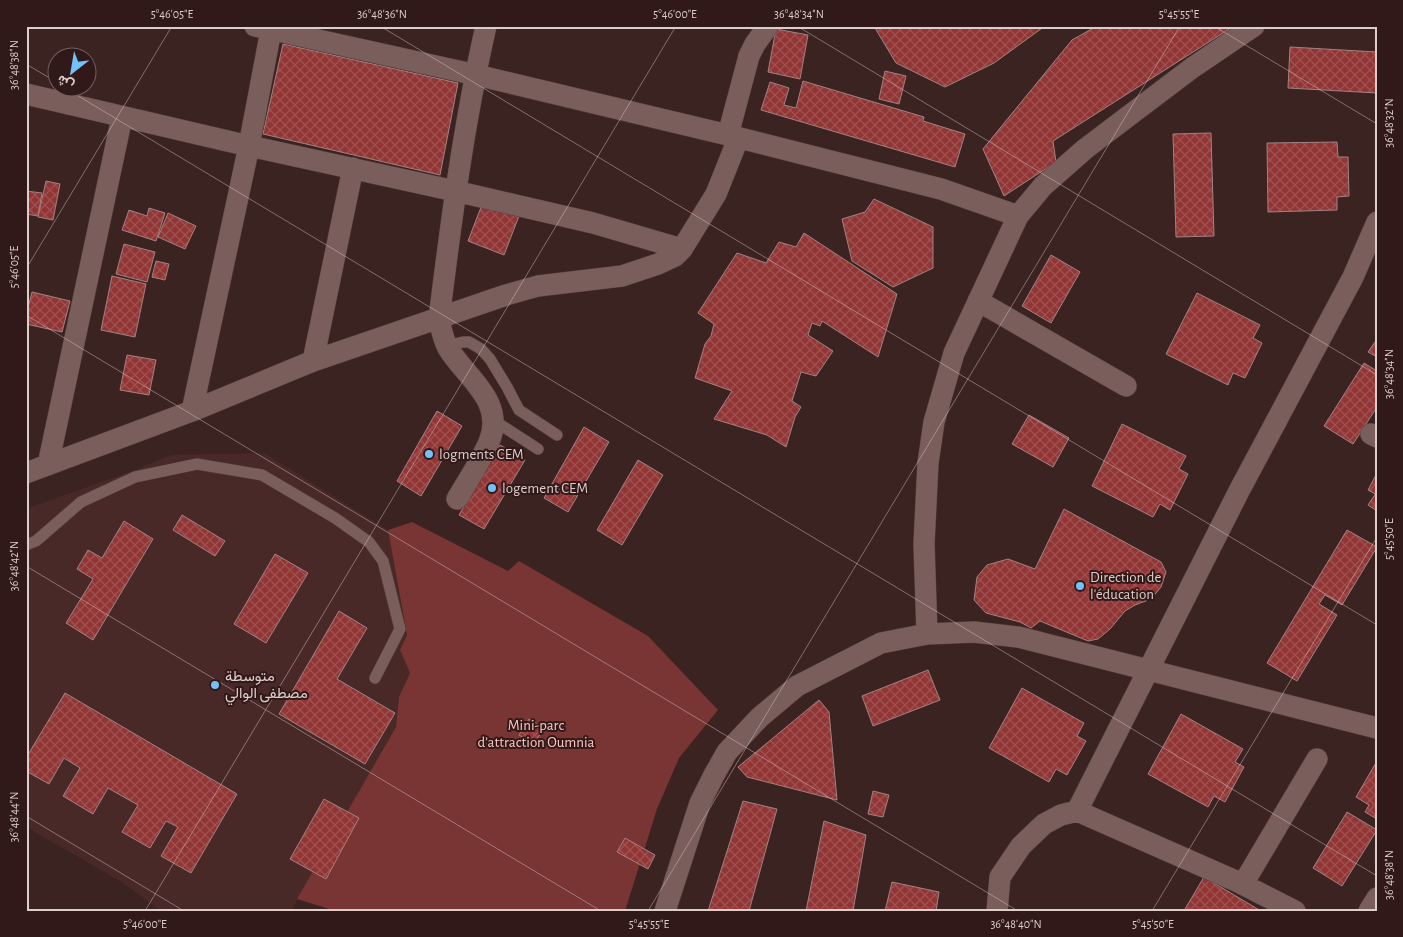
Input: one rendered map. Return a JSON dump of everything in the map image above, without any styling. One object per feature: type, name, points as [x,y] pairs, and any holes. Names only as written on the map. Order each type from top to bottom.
[{"type":"street","points":[[457,499],[489,441],[493,420],[486,396],[447,346],[439,319],[455,190],[475,75],[486,26]]},
{"type":"street","points":[[26,473],[192,411],[313,361],[506,295],[538,286],[622,276],[667,260],[682,249],[716,194],[733,137],[749,56],[768,26]]},
{"type":"street","points":[[928,634],[925,606],[924,544],[928,463],[939,401],[950,367],[978,301],[1018,216],[1043,186],[1085,149],[1192,68],[1254,26]]},
{"type":"street","points":[[192,411],[249,146],[263,28],[475,75],[941,188],[1018,216]]},
{"type":"street","points":[[26,94],[249,146],[455,190],[593,223],[682,249]]},
{"type":"street","points":[[48,465],[122,117]]},
{"type":"street","points":[[313,361],[353,168]]},
{"type":"street","points":[[1077,811],[1243,482],[1353,277],[1377,222]]},
{"type":"street","points":[[978,301],[1126,386]]},
{"type":"street","points":[[665,911],[703,796],[727,752],[760,717],[796,686],[881,643],[928,634],[974,632],[1018,637],[1377,728]]},
{"type":"street","points":[[1243,884],[1317,759]]},
{"type":"street","points":[[997,911],[1000,877],[1021,846],[1044,824],[1061,815],[1077,811],[1243,884],[1295,911]]},
{"type":"street","points":[[1369,911],[1377,898]]},
{"type":"lane","points":[[447,346],[469,342],[481,349],[490,359],[519,410],[556,435]]},
{"type":"lane","points":[[493,420],[538,449]]},
{"type":"lane","points":[[26,545],[36,541],[81,502],[135,477],[197,464],[262,475],[335,518],[362,537],[369,542],[383,561],[400,629],[375,678]]},
{"type":"shaded area","name":"متوسطة مصطفى الوالي","points":[[264,453],[388,530],[407,636],[400,650],[410,673],[399,697],[396,727],[291,911],[161,911],[122,882],[26,827],[26,509],[171,455]]},
{"type":"green space","name":"Mini-parc d’attraction Oumnia","points":[[412,522],[508,571],[519,561],[648,636],[718,710],[679,758],[657,809],[625,911],[336,911],[297,899],[396,727],[399,697],[410,673],[400,650],[407,635],[388,530]]},
{"type":"building","points":[[878,26],[1045,26],[994,63],[945,87],[896,63],[875,28]]},
{"type":"building","points":[[1097,26],[1234,26],[1053,141],[1056,162],[1004,196],[983,149],[1072,40]]},
{"type":"building","points":[[776,29],[808,35],[800,79],[768,72]]},
{"type":"building","points":[[283,44],[458,83],[440,175],[263,134]]},
{"type":"building","points":[[1290,47],[1377,52],[1377,93],[1288,88]]},
{"type":"building","points":[[885,71],[906,76],[899,104],[879,99]]},
{"type":"building","points":[[803,81],[924,117],[923,121],[965,134],[955,167],[761,110],[770,82],[789,88],[784,105],[796,108]]},
{"type":"building","points":[[1211,133],[1214,236],[1176,237],[1173,134]]},
{"type":"building","points":[[1337,142],[1338,157],[1348,157],[1349,196],[1337,197],[1337,210],[1268,212],[1267,143]]},
{"type":"building","points":[[46,181],[60,184],[53,220],[38,217]]},
{"type":"building","points":[[26,191],[42,193],[38,216],[26,214]]},
{"type":"building","points":[[874,199],[933,227],[933,268],[893,287],[852,261],[842,219],[865,212]]},
{"type":"building","points":[[483,202],[519,216],[504,255],[468,241]]},
{"type":"building","points":[[149,208],[165,213],[156,241],[122,230],[129,210],[147,216]]},
{"type":"building","points":[[168,213],[196,226],[185,249],[158,237]]},
{"type":"building","points":[[804,233],[897,294],[878,357],[822,321],[820,326],[812,323],[808,335],[833,351],[816,376],[801,372],[792,401],[801,407],[795,417],[786,447],[767,435],[714,419],[732,391],[695,378],[705,344],[711,336],[714,324],[698,313],[737,253],[766,263],[779,242],[796,247]]},
{"type":"building","points":[[124,244],[155,252],[147,282],[116,274]]},
{"type":"building","points":[[1051,255],[1080,272],[1051,323],[1022,306]]},
{"type":"building","points":[[156,261],[169,264],[165,280],[152,277]]},
{"type":"building","points":[[112,276],[146,284],[135,337],[101,330]]},
{"type":"building","points":[[32,292],[70,301],[62,332],[26,324],[26,315]]},
{"type":"building","points":[[1197,293],[1260,325],[1253,338],[1262,343],[1245,378],[1233,373],[1228,385],[1166,354]]},
{"type":"building","points":[[1377,339],[1377,357],[1368,352]]},
{"type":"building","points":[[127,355],[156,360],[149,395],[120,390]]},
{"type":"building","points":[[1364,363],[1377,371],[1377,407],[1353,444],[1324,426]]},
{"type":"building","name":"logments CEM","points":[[437,411],[462,426],[421,496],[397,481]]},
{"type":"building","points":[[1029,415],[1069,438],[1053,467],[1012,444]]},
{"type":"building","points":[[1122,424],[1186,456],[1179,469],[1188,474],[1170,510],[1160,504],[1153,517],[1092,486]]},
{"type":"building","name":"logement CEM","points":[[584,427],[609,442],[568,512],[544,498]]},
{"type":"building","name":"logement CEM","points":[[500,445],[525,460],[484,529],[459,515]]},
{"type":"building","name":"logement CEM","points":[[638,460],[663,475],[622,545],[597,530]]},
{"type":"building","points":[[1377,473],[1377,495],[1368,490]]},
{"type":"building","points":[[1377,494],[1377,511],[1368,505]]},
{"type":"building","points":[[1064,509],[1161,562],[1166,572],[1161,587],[1151,599],[1125,611],[1110,629],[1098,639],[1088,641],[1040,621],[1031,628],[1020,622],[986,613],[974,600],[977,577],[987,565],[1008,559],[1035,569]]},
{"type":"building","points":[[182,515],[225,541],[215,556],[173,530]]},
{"type":"building","points":[[124,521],[153,539],[93,640],[66,623],[93,579],[77,569],[88,550],[102,558]]},
{"type":"building","points":[[1347,530],[1377,547],[1342,605],[1325,595],[1319,604],[1337,615],[1297,681],[1267,663]]},
{"type":"building","points":[[275,554],[308,573],[266,643],[234,624]]},
{"type":"building","points":[[339,611],[367,628],[337,679],[395,713],[365,764],[279,714]]},
{"type":"building","points":[[928,670],[940,700],[873,726],[862,696]]},
{"type":"building","points":[[1022,688],[1084,723],[1077,736],[1086,741],[1067,775],[1056,769],[1049,782],[989,748]]},
{"type":"building","points":[[65,693],[237,794],[191,873],[161,856],[178,827],[166,821],[150,848],[122,832],[138,805],[108,788],[93,814],[63,796],[80,768],[64,758],[49,784],[26,771],[26,758]]},
{"type":"building","points":[[819,700],[829,712],[837,800],[747,777],[738,767]]},
{"type":"building","points":[[1181,714],[1243,749],[1235,762],[1244,767],[1225,802],[1214,796],[1208,807],[1148,774]]},
{"type":"building","points":[[529,719],[544,728],[534,744],[519,735]]},
{"type":"building","points":[[1377,761],[1377,819],[1365,812],[1369,805],[1356,797]]},
{"type":"building","points":[[873,791],[889,795],[883,817],[868,814]]},
{"type":"building","points":[[324,799],[359,818],[326,879],[290,859]]},
{"type":"building","points":[[743,801],[777,809],[749,911],[708,911]]},
{"type":"building","points":[[1347,812],[1377,830],[1342,886],[1313,868]]},
{"type":"building","points":[[824,821],[866,835],[853,911],[806,911]]},
{"type":"building","points":[[625,838],[655,855],[648,869],[617,852]]},
{"type":"building","points":[[1204,877],[1261,911],[1188,911],[1185,909]]},
{"type":"building","points":[[892,882],[939,892],[936,911],[885,911]]},
{"type":"place","name":"logments CEM","points":[[429,454]]},
{"type":"place","name":"logement CEM","points":[[492,488]]},
{"type":"place","name":"Direction de l'éducation","points":[[1080,586]]},
{"type":"place","name":"متوسطة مصطفى الوالي","points":[[215,685]]}]
